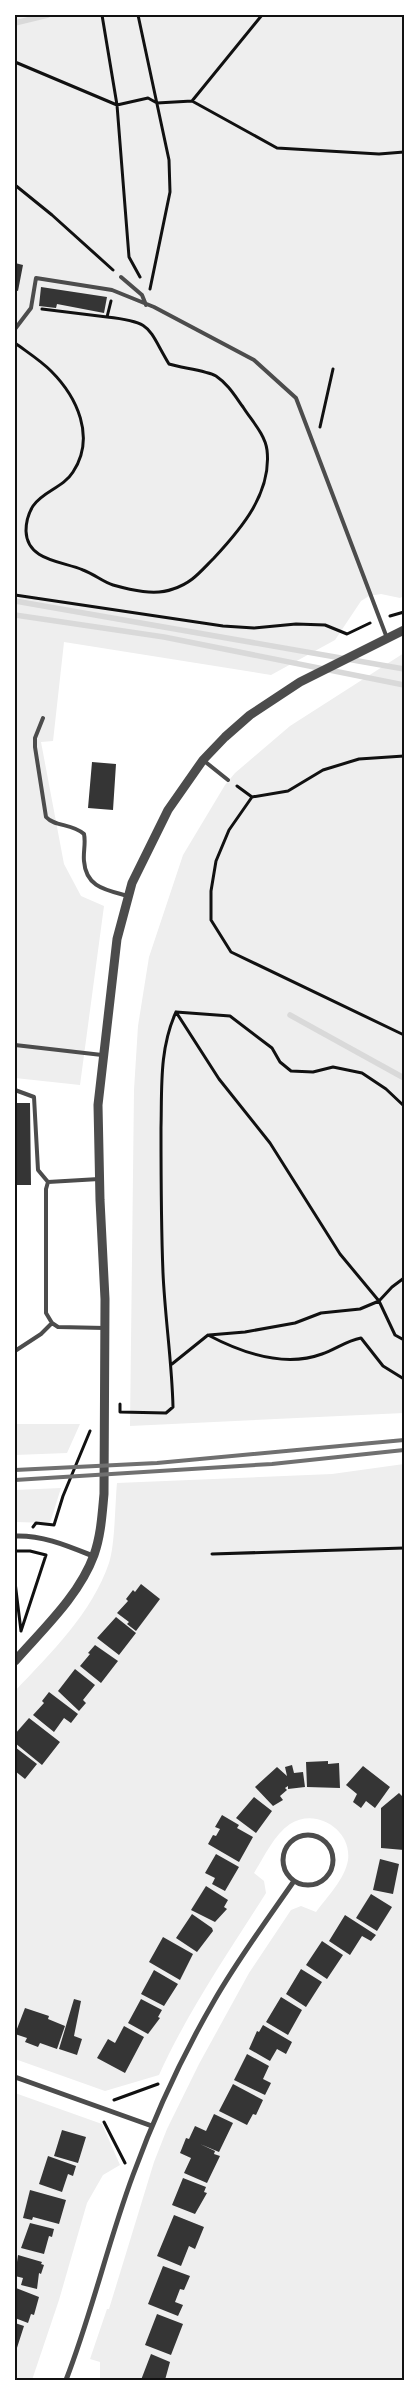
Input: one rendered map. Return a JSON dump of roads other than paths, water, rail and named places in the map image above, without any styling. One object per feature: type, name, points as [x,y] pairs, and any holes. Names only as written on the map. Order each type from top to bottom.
[{"type":"street","points":[[15,1660],[58,1613],[81,1580],[93,1556],[102,1526],[104,1494],[105,1328],[98,1105],[117,939],[128,896],[146,852],[168,810],[203,760],[250,715],[300,682],[404,630]]},
{"type":"street","points":[[15,1536],[27,1536],[60,1542],[93,1556]]},
{"type":"street","points":[[305,1834],[322,1839],[332,1853],[332,1867],[322,1881],[314,1885],[305,1885],[294,1881],[283,1867],[282,1857],[285,1848],[295,1838],[305,1834]]},
{"type":"street","points":[[66,2380],[78,2350],[132,2177],[152,2126],[182,2062],[215,2000],[294,1881]]},
{"type":"street","points":[[15,2078],[152,2126]]},
{"type":"lane","points":[[121,277],[142,295],[146,305]]},
{"type":"lane","points":[[15,329],[31,308],[36,278],[114,291],[146,305],[254,360],[296,398],[387,638]]},
{"type":"lane","points":[[43,718],[35,738],[35,747],[46,817],[52,822],[78,829],[84,834],[84,863],[92,883],[100,888],[128,896]]},
{"type":"lane","points":[[203,760],[228,780]]},
{"type":"lane","points":[[15,1045],[103,1055]]},
{"type":"lane","points":[[15,1090],[34,1097],[38,1170],[48,1182]]},
{"type":"lane","points":[[48,1182],[100,1178]]},
{"type":"lane","points":[[48,1182],[46,1189],[46,1313],[52,1323],[58,1327],[105,1328]]},
{"type":"lane","points":[[15,1351],[41,1334],[52,1323]]},
{"type":"waterway","points":[[15,23],[48,15]]},
{"type":"waterway","points":[[15,601],[404,669]]},
{"type":"waterway","points":[[15,615],[164,637],[404,685]]},
{"type":"waterway","points":[[290,1015],[404,1078]]},
{"type":"railway","points":[[15,1470],[157,1463],[404,1440]]},
{"type":"railway","points":[[15,1480],[272,1464],[404,1450]]}]
